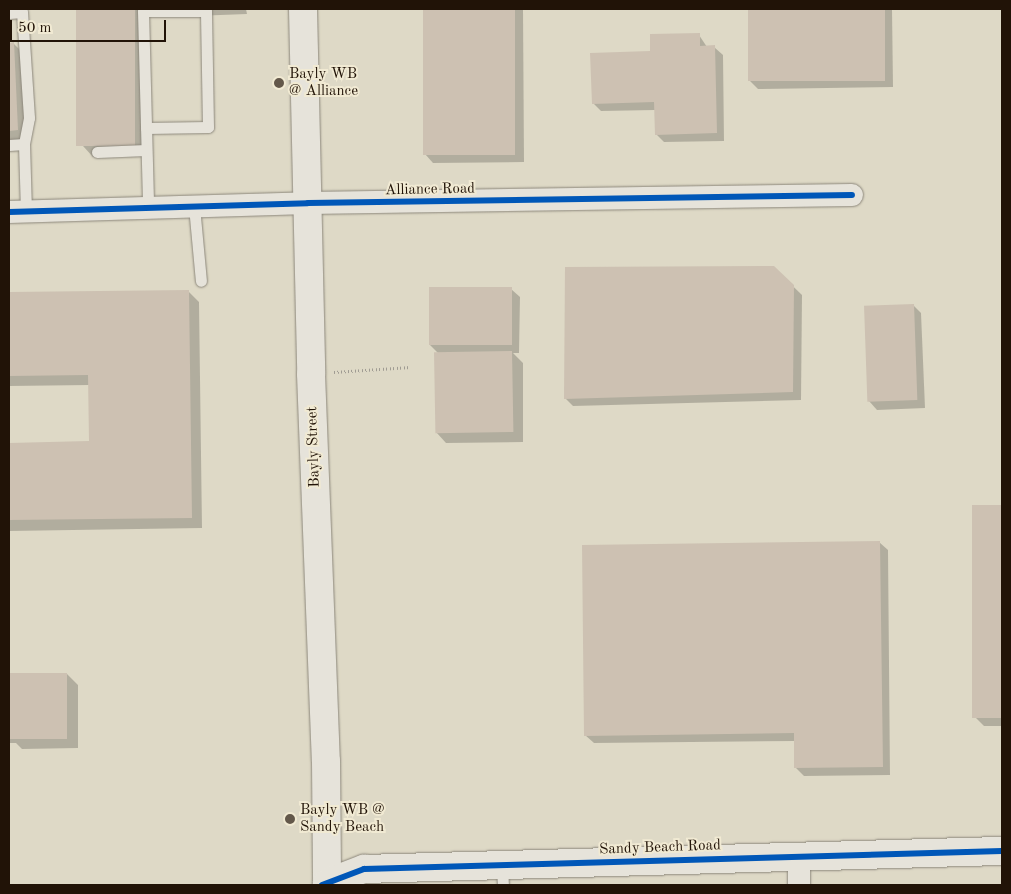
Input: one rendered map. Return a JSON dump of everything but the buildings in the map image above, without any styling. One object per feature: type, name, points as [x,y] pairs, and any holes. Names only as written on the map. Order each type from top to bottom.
[{"type":"main road","name":"Bayly Street","points":[[303,9],[311,374],[326,760],[325,885]]},
{"type":"main road","name":"Sandy Beach Road","points":[[325,885],[364,869],[502,876],[798,855],[1002,851]]},
{"type":"street","name":"Alliance Road","points":[[17,212],[308,203],[852,195]]},
{"type":"street","points":[[798,855],[799,885]]},
{"type":"lane","points":[[146,128],[208,128],[206,11],[143,11],[148,208]]},
{"type":"lane","points":[[9,13],[22,12],[29,118],[24,144],[17,212]]},
{"type":"lane","points":[[9,145],[24,144]]},
{"type":"lane","points":[[97,152],[146,150]]},
{"type":"lane","points":[[194,206],[201,281]]},
{"type":"path","points":[[311,374],[411,367]]},
{"type":"cycle path","points":[[9,212],[308,203],[852,195]]},
{"type":"cycle path","points":[[322,885],[364,869],[1002,851]]},
{"type":"place","name":"Bayly WB @ Alliance","points":[[279,83]]},
{"type":"place","name":"Bayly WB @ Sandy Beach","points":[[290,819]]}]
